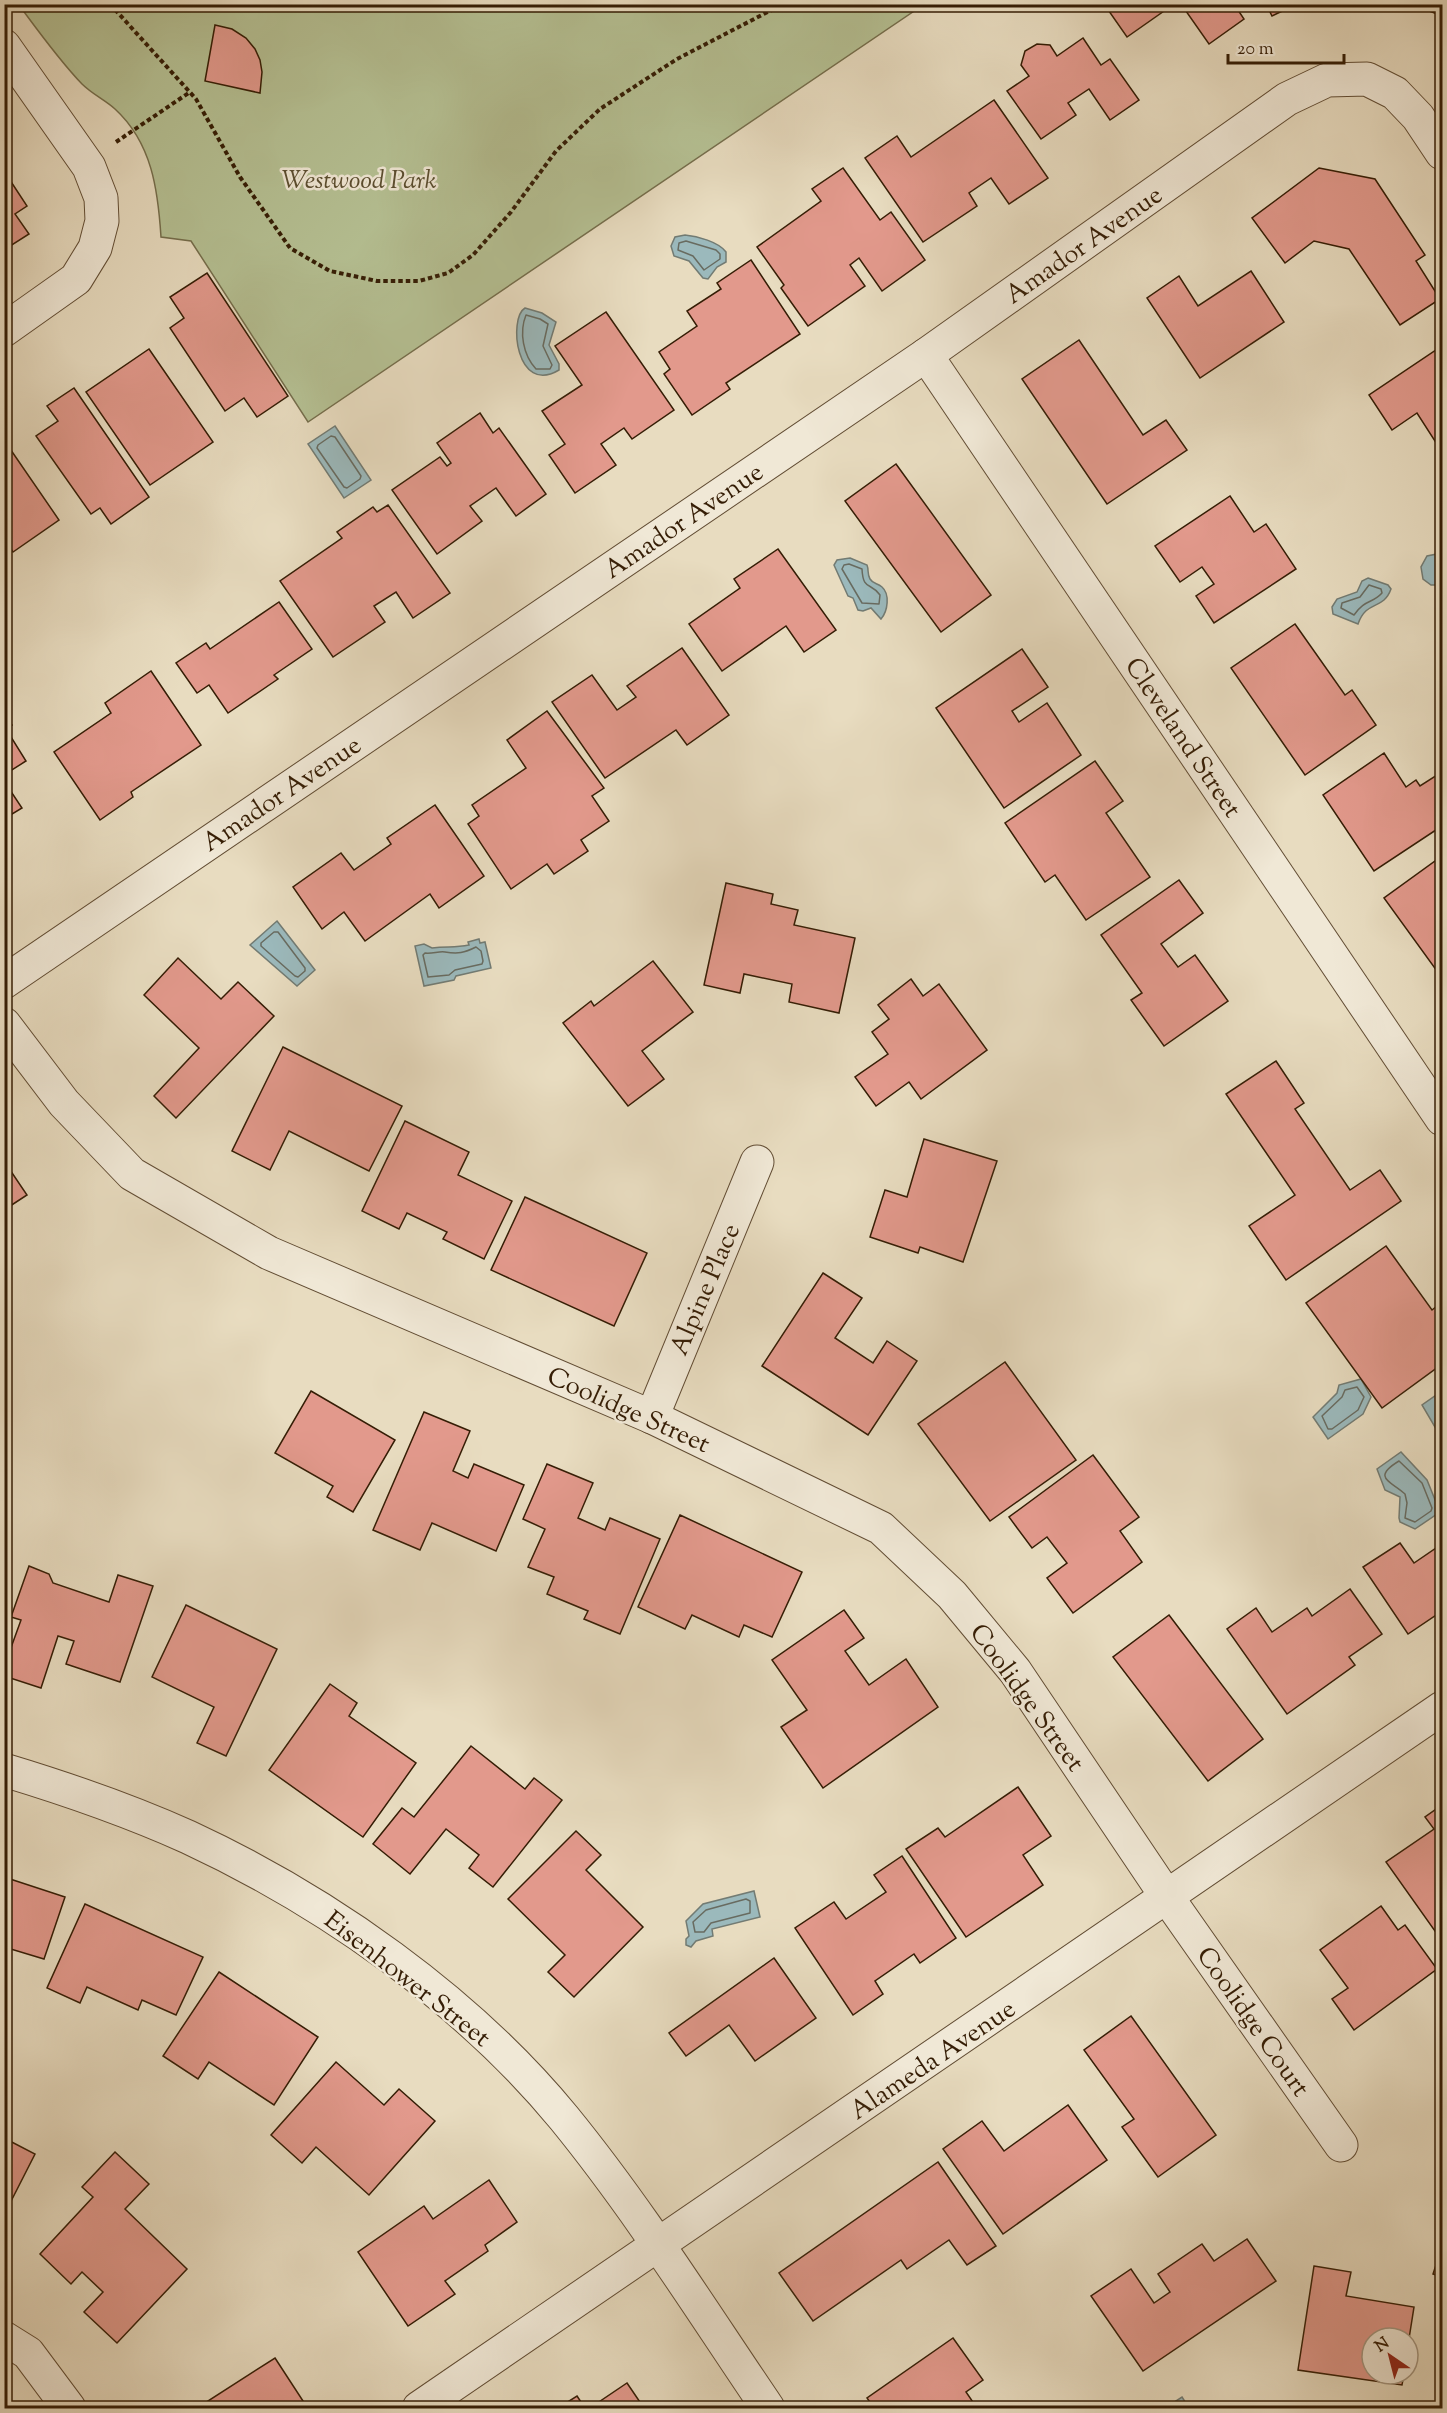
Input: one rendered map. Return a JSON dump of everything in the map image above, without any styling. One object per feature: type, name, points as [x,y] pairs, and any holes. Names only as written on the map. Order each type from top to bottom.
[{"type":"street","points":[[4,46],[85,162],[101,198],[100,229],[88,263],[76,279],[4,330]]},
{"type":"street","name":"Amador Avenue","points":[[4,982],[926,355],[1287,99],[1327,80],[1367,79],[1395,93],[1418,117],[1443,153]]},
{"type":"street","name":"Cleveland Street","points":[[926,355],[1443,1119]]},
{"type":"street","name":"Coolidge Street","points":[[4,1024],[64,1103],[132,1174],[269,1252],[652,1417],[881,1528],[952,1595],[1015,1671],[1167,1897]]},
{"type":"street","name":"Alpine Place","points":[[652,1417],[757,1162]]},
{"type":"street","name":"Alameda Avenue","points":[[419,2409],[1443,1708]]},
{"type":"street","name":"Eisenhower Street","points":[[4,1770],[92,1798],[188,1837],[284,1886],[350,1929],[462,2015],[539,2091],[613,2183],[768,2409]]},
{"type":"street","name":"Coolidge Court","points":[[1167,1897],[1341,2145]]},
{"type":"street","points":[[4,2338],[28,2353],[69,2409]]},
{"type":"path","points":[[110,4],[190,92],[240,177],[290,248],[330,272],[377,281],[419,281],[448,273],[473,255],[511,212],[556,151],[600,109],[677,60],[783,4]]},
{"type":"path","points":[[85,162],[190,92]]},
{"type":"green space","name":"Westwood Park","points":[[19,5],[923,5],[308,422],[191,241],[161,237],[158,202],[151,168],[145,152],[127,122],[74,75]]},
{"type":"water","points":[[685,235],[713,242],[726,252],[726,262],[717,267],[708,279],[703,278],[689,261],[674,256],[671,246],[675,237]]},
{"type":"water","points":[[525,308],[542,313],[556,322],[549,345],[559,364],[559,370],[544,375],[533,373],[525,364],[517,339],[517,326]]},
{"type":"water","points":[[335,426],[371,480],[344,498],[308,444]]},
{"type":"water","points":[[1442,553],[1442,585],[1431,585],[1423,579],[1421,567],[1427,556]]},
{"type":"water","points":[[850,558],[867,565],[872,582],[885,590],[887,603],[881,619],[871,608],[858,610],[853,598],[848,596],[834,565],[837,560]]},
{"type":"water","points":[[1368,578],[1388,585],[1391,589],[1388,596],[1366,611],[1358,624],[1333,614],[1332,607],[1337,599],[1357,592],[1362,581]]},
{"type":"water","points":[[277,921],[315,970],[297,986],[250,945]]},
{"type":"water","points":[[479,939],[480,943],[485,942],[491,968],[456,976],[454,980],[424,986],[415,946],[424,944],[432,948],[469,945],[468,942]]},
{"type":"water","points":[[1361,1379],[1371,1397],[1363,1414],[1328,1439],[1313,1417],[1337,1393],[1339,1385]]},
{"type":"water","points":[[1442,1391],[1442,1439],[1422,1405]]},
{"type":"water","points":[[1401,1452],[1427,1480],[1440,1512],[1415,1529],[1400,1522],[1400,1497],[1385,1490],[1377,1469]]},
{"type":"water","points":[[754,1891],[760,1917],[712,1929],[713,1936],[696,1941],[691,1947],[686,1945],[686,1939],[689,1936],[686,1921],[703,1904]]},
{"type":"water","points":[[1182,2397],[1189,2408],[1165,2408]]},
{"type":"building","points":[[1104,4],[1174,4],[1127,37]]},
{"type":"building","points":[[1181,4],[1234,4],[1244,19],[1209,44]]},
{"type":"building","points":[[1266,4],[1297,4],[1272,16]]},
{"type":"building","points":[[1411,4],[1442,4],[1442,16]]},
{"type":"building","points":[[215,25],[232,29],[246,38],[255,49],[262,72],[260,93],[205,81]]},
{"type":"building","points":[[1083,38],[1101,65],[1110,59],[1139,100],[1110,120],[1089,89],[1068,103],[1076,115],[1041,139],[1007,91],[1029,76],[1021,65],[1025,51],[1037,44],[1050,45],[1057,56]]},
{"type":"building","points":[[994,100],[1048,178],[1009,204],[991,178],[969,193],[977,206],[923,242],[865,158],[897,136],[911,157]]},
{"type":"building","points":[[843,168],[880,220],[891,212],[925,260],[882,291],[859,258],[850,265],[865,286],[808,326],[781,288],[784,285],[757,247],[821,201],[812,189]]},
{"type":"building","points":[[1319,168],[1375,179],[1425,255],[1416,261],[1440,299],[1400,325],[1349,249],[1314,241],[1285,263],[1252,218]]},
{"type":"building","points":[[4,171],[27,206],[15,214],[29,234],[4,250]]},
{"type":"building","points":[[751,260],[800,334],[726,383],[730,389],[692,415],[664,374],[670,369],[659,352],[697,326],[687,311],[721,289],[717,283]]},
{"type":"building","points":[[1251,271],[1284,322],[1200,378],[1147,298],[1179,276],[1198,306]]},
{"type":"building","points":[[207,273],[288,396],[257,417],[244,398],[225,411],[170,328],[184,318],[170,297]]},
{"type":"building","points":[[606,312],[674,410],[632,439],[624,428],[601,444],[616,465],[575,493],[549,455],[565,444],[542,411],[582,385],[555,346]]},
{"type":"building","points":[[1079,340],[1143,435],[1166,420],[1187,450],[1107,504],[1022,379]]},
{"type":"building","points":[[1442,346],[1442,452],[1417,413],[1392,430],[1369,395]]},
{"type":"building","points":[[149,349],[213,442],[150,485],[86,392]]},
{"type":"building","points":[[74,388],[149,497],[111,524],[100,508],[91,514],[36,436],[58,421],[47,406]]},
{"type":"building","points":[[480,413],[493,433],[499,428],[546,494],[516,516],[496,488],[470,506],[482,521],[437,554],[392,490],[440,457],[447,466],[451,463],[437,443]]},
{"type":"building","points":[[4,440],[59,520],[13,552],[4,539]]},
{"type":"building","points":[[896,464],[991,595],[941,632],[845,501]]},
{"type":"building","points":[[1230,496],[1254,532],[1266,524],[1296,569],[1214,623],[1196,596],[1214,584],[1202,567],[1180,582],[1155,546]]},
{"type":"building","points":[[388,505],[450,593],[413,618],[396,592],[374,606],[385,622],[333,657],[280,581],[342,538],[337,532],[373,507],[377,512]]},
{"type":"building","points":[[778,549],[836,630],[804,652],[786,626],[722,671],[689,624],[740,588],[734,579]]},
{"type":"building","points":[[279,602],[312,649],[274,675],[278,679],[228,713],[209,685],[197,693],[176,663],[206,643],[210,649]]},
{"type":"building","points":[[1295,624],[1345,695],[1352,690],[1376,725],[1305,775],[1231,668]]},
{"type":"building","points":[[682,648],[729,715],[687,745],[676,730],[605,778],[552,702],[592,675],[617,710],[636,697],[627,686]]},
{"type":"building","points":[[1022,649],[1048,687],[1012,711],[1019,722],[1047,703],[1081,755],[1004,808],[936,708]]},
{"type":"building","points":[[151,671],[201,745],[131,792],[133,797],[100,820],[54,752],[111,713],[105,703]]},
{"type":"building","points":[[547,711],[604,788],[592,796],[609,821],[581,840],[588,851],[554,874],[547,864],[511,889],[468,824],[479,816],[472,805],[526,768],[507,740]]},
{"type":"building","points":[[4,714],[12,725],[6,729],[26,761],[4,775]]},
{"type":"building","points":[[1384,753],[1406,787],[1416,780],[1420,786],[1437,775],[1442,784],[1442,826],[1374,871],[1323,795]]},
{"type":"building","points":[[1095,761],[1123,801],[1106,813],[1150,877],[1086,920],[1055,875],[1045,882],[1005,823]]},
{"type":"building","points":[[4,781],[22,808],[4,819]]},
{"type":"building","points":[[435,805],[484,876],[439,908],[430,894],[365,941],[344,912],[322,929],[293,887],[341,853],[354,870],[391,844],[387,838]]},
{"type":"building","points":[[1442,856],[1442,978],[1384,898]]},
{"type":"building","points":[[1179,880],[1203,913],[1161,944],[1178,967],[1195,955],[1228,1001],[1164,1046],[1131,1000],[1142,993],[1101,935]]},
{"type":"building","points":[[726,883],[773,894],[771,904],[798,910],[794,925],[855,938],[839,1013],[789,1002],[792,984],[744,974],[740,993],[704,985]]},
{"type":"building","points":[[178,958],[221,999],[238,982],[274,1016],[176,1118],[154,1096],[199,1048],[144,995]]},
{"type":"building","points":[[653,961],[693,1012],[642,1051],[664,1079],[628,1106],[563,1023],[591,1001],[594,1006]]},
{"type":"building","points":[[911,979],[923,996],[939,984],[987,1050],[921,1099],[909,1082],[876,1106],[855,1077],[888,1054],[872,1032],[889,1019],[878,1005]]},
{"type":"building","points":[[283,1047],[402,1106],[369,1171],[289,1131],[270,1170],[232,1151]]},
{"type":"building","points":[[1276,1061],[1304,1103],[1295,1109],[1350,1190],[1380,1170],[1401,1201],[1286,1280],[1249,1226],[1295,1195],[1226,1094]]},
{"type":"building","points":[[405,1121],[469,1152],[458,1175],[512,1201],[484,1259],[443,1239],[447,1232],[407,1213],[399,1229],[362,1211]]},
{"type":"building","points":[[924,1139],[997,1161],[963,1262],[920,1247],[918,1253],[870,1237],[885,1190],[907,1197]]},
{"type":"building","points":[[4,1161],[27,1195],[4,1210]]},
{"type":"building","points":[[525,1197],[647,1253],[614,1326],[491,1270]]},
{"type":"building","points":[[1386,1246],[1432,1310],[1442,1302],[1442,1364],[1382,1408],[1306,1303]]},
{"type":"building","points":[[823,1273],[862,1298],[835,1338],[873,1363],[887,1341],[917,1361],[868,1435],[762,1366]]},
{"type":"building","points":[[1005,1362],[1076,1460],[990,1521],[918,1424]]},
{"type":"building","points":[[311,1391],[395,1440],[353,1512],[327,1497],[333,1486],[275,1453]]},
{"type":"building","points":[[424,1412],[470,1431],[453,1471],[468,1478],[474,1464],[524,1485],[496,1551],[432,1523],[420,1550],[373,1530]]},
{"type":"building","points":[[1093,1455],[1139,1517],[1120,1531],[1142,1562],[1073,1613],[1047,1578],[1067,1563],[1047,1537],[1032,1548],[1009,1517]]},
{"type":"building","points":[[547,1464],[593,1483],[578,1518],[605,1530],[610,1518],[660,1539],[620,1634],[584,1619],[588,1611],[547,1594],[554,1577],[528,1567],[545,1529],[523,1519]]},
{"type":"building","points":[[680,1515],[802,1572],[772,1637],[744,1625],[739,1637],[692,1615],[685,1629],[638,1607]]},
{"type":"building","points":[[1400,1543],[1414,1563],[1442,1544],[1442,1611],[1408,1634],[1363,1567]]},
{"type":"building","points":[[29,1566],[49,1574],[53,1583],[109,1602],[118,1575],[153,1586],[120,1682],[66,1664],[74,1641],[58,1636],[41,1688],[4,1676],[4,1667],[21,1620],[11,1617]]},
{"type":"building","points":[[1350,1589],[1382,1634],[1349,1657],[1355,1665],[1287,1714],[1227,1629],[1256,1608],[1272,1632],[1307,1608],[1312,1616]]},
{"type":"building","points":[[186,1605],[277,1649],[226,1756],[197,1743],[214,1707],[152,1677]]},
{"type":"building","points":[[844,1610],[864,1638],[845,1651],[869,1685],[906,1659],[938,1707],[823,1788],[781,1727],[807,1710],[772,1660]]},
{"type":"building","points":[[1169,1615],[1263,1739],[1208,1781],[1113,1657]]},
{"type":"building","points":[[330,1684],[357,1703],[349,1716],[416,1763],[363,1837],[269,1770]]},
{"type":"building","points":[[471,1746],[525,1789],[534,1778],[562,1800],[493,1887],[469,1868],[479,1855],[446,1829],[410,1874],[373,1844],[402,1808],[414,1817]]},
{"type":"building","points":[[1018,1787],[1051,1836],[1023,1855],[1043,1885],[966,1937],[906,1849],[938,1828],[945,1837]]},
{"type":"building","points":[[1442,1805],[1442,1941],[1386,1862],[1434,1829],[1425,1817]]},
{"type":"building","points":[[576,1831],[601,1855],[586,1870],[643,1927],[574,1997],[548,1972],[565,1955],[508,1899]]},
{"type":"building","points":[[902,1856],[956,1938],[920,1963],[914,1954],[875,1981],[883,1994],[853,2015],[795,1928],[834,1902],[846,1919],[886,1892],[874,1875]]},
{"type":"building","points":[[4,1877],[65,1897],[44,1959],[4,1947]]},
{"type":"building","points":[[85,1904],[203,1957],[176,2015],[142,2000],[138,2010],[87,1987],[80,2003],[47,1988]]},
{"type":"building","points":[[1381,1906],[1398,1930],[1405,1925],[1437,1969],[1354,2030],[1332,1999],[1348,1988],[1320,1950]]},
{"type":"building","points":[[774,1958],[816,2018],[755,2061],[729,2025],[686,2056],[669,2033]]},
{"type":"building","points":[[219,1972],[318,2037],[274,2105],[209,2062],[198,2079],[163,2056]]},
{"type":"building","points":[[1131,2016],[1216,2135],[1158,2177],[1122,2127],[1134,2119],[1084,2050]]},
{"type":"building","points":[[336,2062],[384,2105],[399,2089],[435,2121],[369,2195],[316,2147],[302,2163],[271,2135]]},
{"type":"building","points":[[1068,2105],[1107,2160],[1003,2234],[943,2149],[982,2121],[1004,2151]]},
{"type":"building","points":[[4,2138],[35,2154],[4,2215]]},
{"type":"building","points":[[115,2152],[149,2184],[125,2209],[187,2269],[117,2343],[84,2312],[103,2292],[82,2272],[71,2284],[40,2254],[93,2197],[82,2187]]},
{"type":"building","points":[[938,2162],[996,2246],[967,2265],[949,2240],[907,2269],[901,2260],[813,2321],[779,2273]]},
{"type":"building","points":[[489,2180],[517,2222],[485,2245],[488,2251],[445,2281],[455,2294],[408,2326],[358,2252],[424,2206],[433,2219]]},
{"type":"building","points":[[1247,2239],[1276,2281],[1143,2371],[1091,2296],[1131,2269],[1154,2303],[1170,2292],[1158,2274],[1202,2244],[1214,2261]]},
{"type":"building","points":[[1442,2247],[1442,2277],[1433,2274]]},
{"type":"building","points":[[1314,2266],[1351,2272],[1346,2296],[1414,2307],[1411,2326],[1360,2326],[1360,2379],[1298,2370]]},
{"type":"building","points":[[953,2338],[983,2380],[966,2392],[977,2408],[874,2408],[867,2398]]},
{"type":"building","points":[[275,2358],[305,2404],[298,2408],[197,2408]]},
{"type":"building","points":[[627,2383],[644,2408],[590,2408]]},
{"type":"building","points":[[577,2396],[585,2408],[558,2408]]}]
